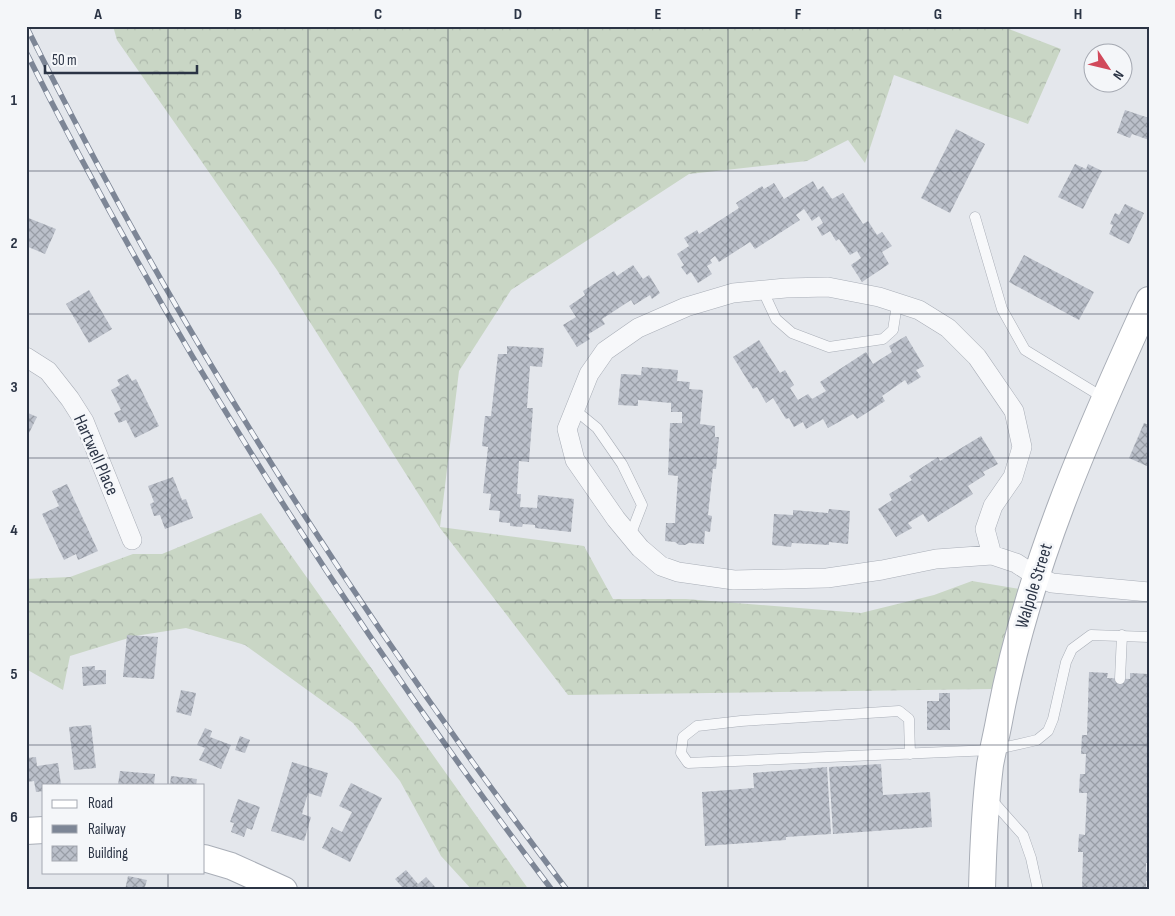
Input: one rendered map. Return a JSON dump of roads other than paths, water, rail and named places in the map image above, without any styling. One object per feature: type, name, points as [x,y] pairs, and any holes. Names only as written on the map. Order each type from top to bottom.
[{"type":"main road","name":"Walpole Street","points":[[982,890],[983,839],[993,750],[1006,682],[1036,576],[1060,508],[1104,398],[1149,300]]},
{"type":"main road","points":[[26,830],[42,830]]},
{"type":"main road","points":[[205,858],[231,866],[284,890]]},
{"type":"street","points":[[992,555],[985,529],[993,506],[1013,478],[1022,447],[1014,411],[977,357],[948,328],[919,310],[879,297],[828,286],[786,288],[733,293],[686,307],[638,328],[605,352],[589,374],[567,429],[575,460],[616,519],[640,548],[661,566],[678,572],[734,580],[827,578],[882,570],[936,559],[992,555],[1016,563],[1036,576],[1052,583],[1149,592]]},
{"type":"street","name":"Hartwell Place","points":[[26,357],[48,371],[84,421],[132,540]]},
{"type":"lane","points":[[974,217],[1002,309],[1025,350],[1104,398]]},
{"type":"lane","points":[[763,291],[776,319],[792,334],[829,347],[883,338],[892,330],[897,304]]},
{"type":"lane","points":[[575,410],[597,428],[622,464],[642,505],[630,536]]},
{"type":"lane","points":[[910,754],[908,719],[899,711],[741,721],[697,726],[683,737],[681,753],[688,763],[910,754],[993,750],[1037,740],[1048,731],[1053,719],[1066,662],[1072,649],[1091,635],[1149,636]]},
{"type":"lane","points":[[1120,678],[1122,635]]},
{"type":"lane","points":[[988,796],[1023,835],[1031,858],[1038,890]]},
{"type":"railway","points":[[26,26],[90,151],[135,233],[181,315],[247,424],[334,560],[424,694],[567,890]]},
{"type":"railway","points":[[26,52],[83,162],[143,270],[205,377],[270,483],[337,587],[407,690],[478,791],[552,890]]}]
